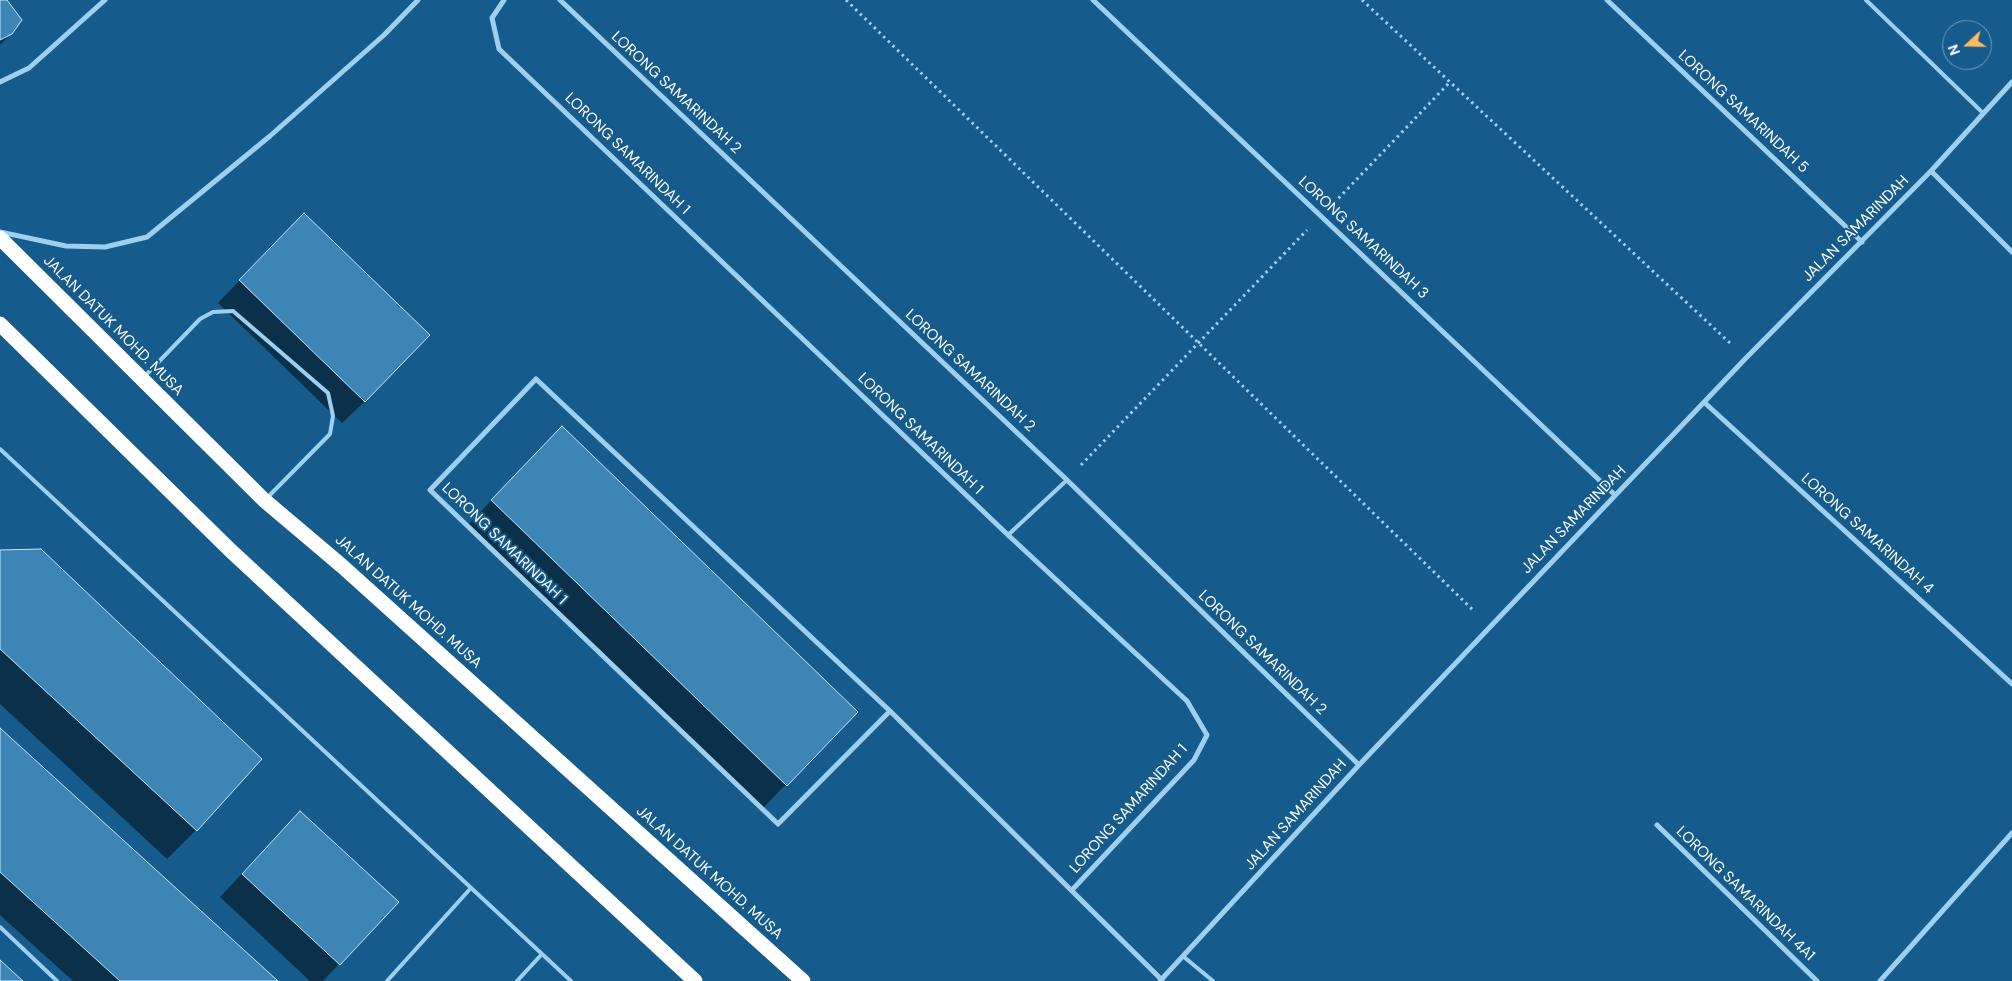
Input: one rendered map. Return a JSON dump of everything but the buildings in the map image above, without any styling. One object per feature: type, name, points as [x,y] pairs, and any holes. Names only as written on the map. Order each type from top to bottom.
[{"type":"highway","name":"JALAN DATUK MOHD. MUSA","points":[[0,238],[264,500],[342,566],[803,981]]},
{"type":"highway","points":[[0,324],[230,550],[695,981]]},
{"type":"street","points":[[0,82],[29,68],[105,0]]},
{"type":"street","points":[[0,232],[66,246],[105,247],[147,237],[270,136],[384,35],[418,0]]},
{"type":"street","name":"LORONG SAMARINDAH 1","points":[[504,0],[492,18],[499,49],[1008,535],[1187,701],[1207,735],[1194,760],[1072,890]]},
{"type":"street","name":"LORONG SAMARINDAH 2","points":[[560,0],[1067,480],[1359,765]]},
{"type":"street","name":"LORONG SAMARINDAH 3","points":[[1092,0],[1615,494]]},
{"type":"street","name":"LORONG SAMARINDAH 5","points":[[1607,0],[1862,242]]},
{"type":"street","name":"JALAN SAMARINDAH","points":[[1161,980],[1359,765],[1615,494],[1931,171],[2012,82]]},
{"type":"street","points":[[1931,171],[2012,252]]},
{"type":"street","name":"LORONG SAMARINDAH 1","points":[[890,711],[778,824],[430,490],[536,379],[890,711],[1161,980]]},
{"type":"street","name":"LORONG SAMARINDAH 4","points":[[1705,403],[2012,684]]},
{"type":"street","name":"LORONG SAMARINDAH 4A1","points":[[1657,825],[1817,981]]},
{"type":"street","points":[[1880,981],[2012,833]]},
{"type":"lane","points":[[1866,0],[1984,113]]},
{"type":"lane","points":[[142,380],[200,319],[213,312],[233,311],[328,394],[333,416],[330,434],[264,500]]},
{"type":"lane","points":[[0,449],[470,889],[571,981]]},
{"type":"lane","points":[[1008,535],[1067,480]]},
{"type":"lane","points":[[387,981],[470,889]]},
{"type":"lane","points":[[0,926],[57,981]]},
{"type":"lane","points":[[517,981],[542,954]]},
{"type":"lane","points":[[1184,957],[1213,981]]},
{"type":"path","points":[[846,0],[1490,627]]},
{"type":"path","points":[[1362,0],[1746,358]]},
{"type":"path","points":[[1067,480],[1450,82]]}]
